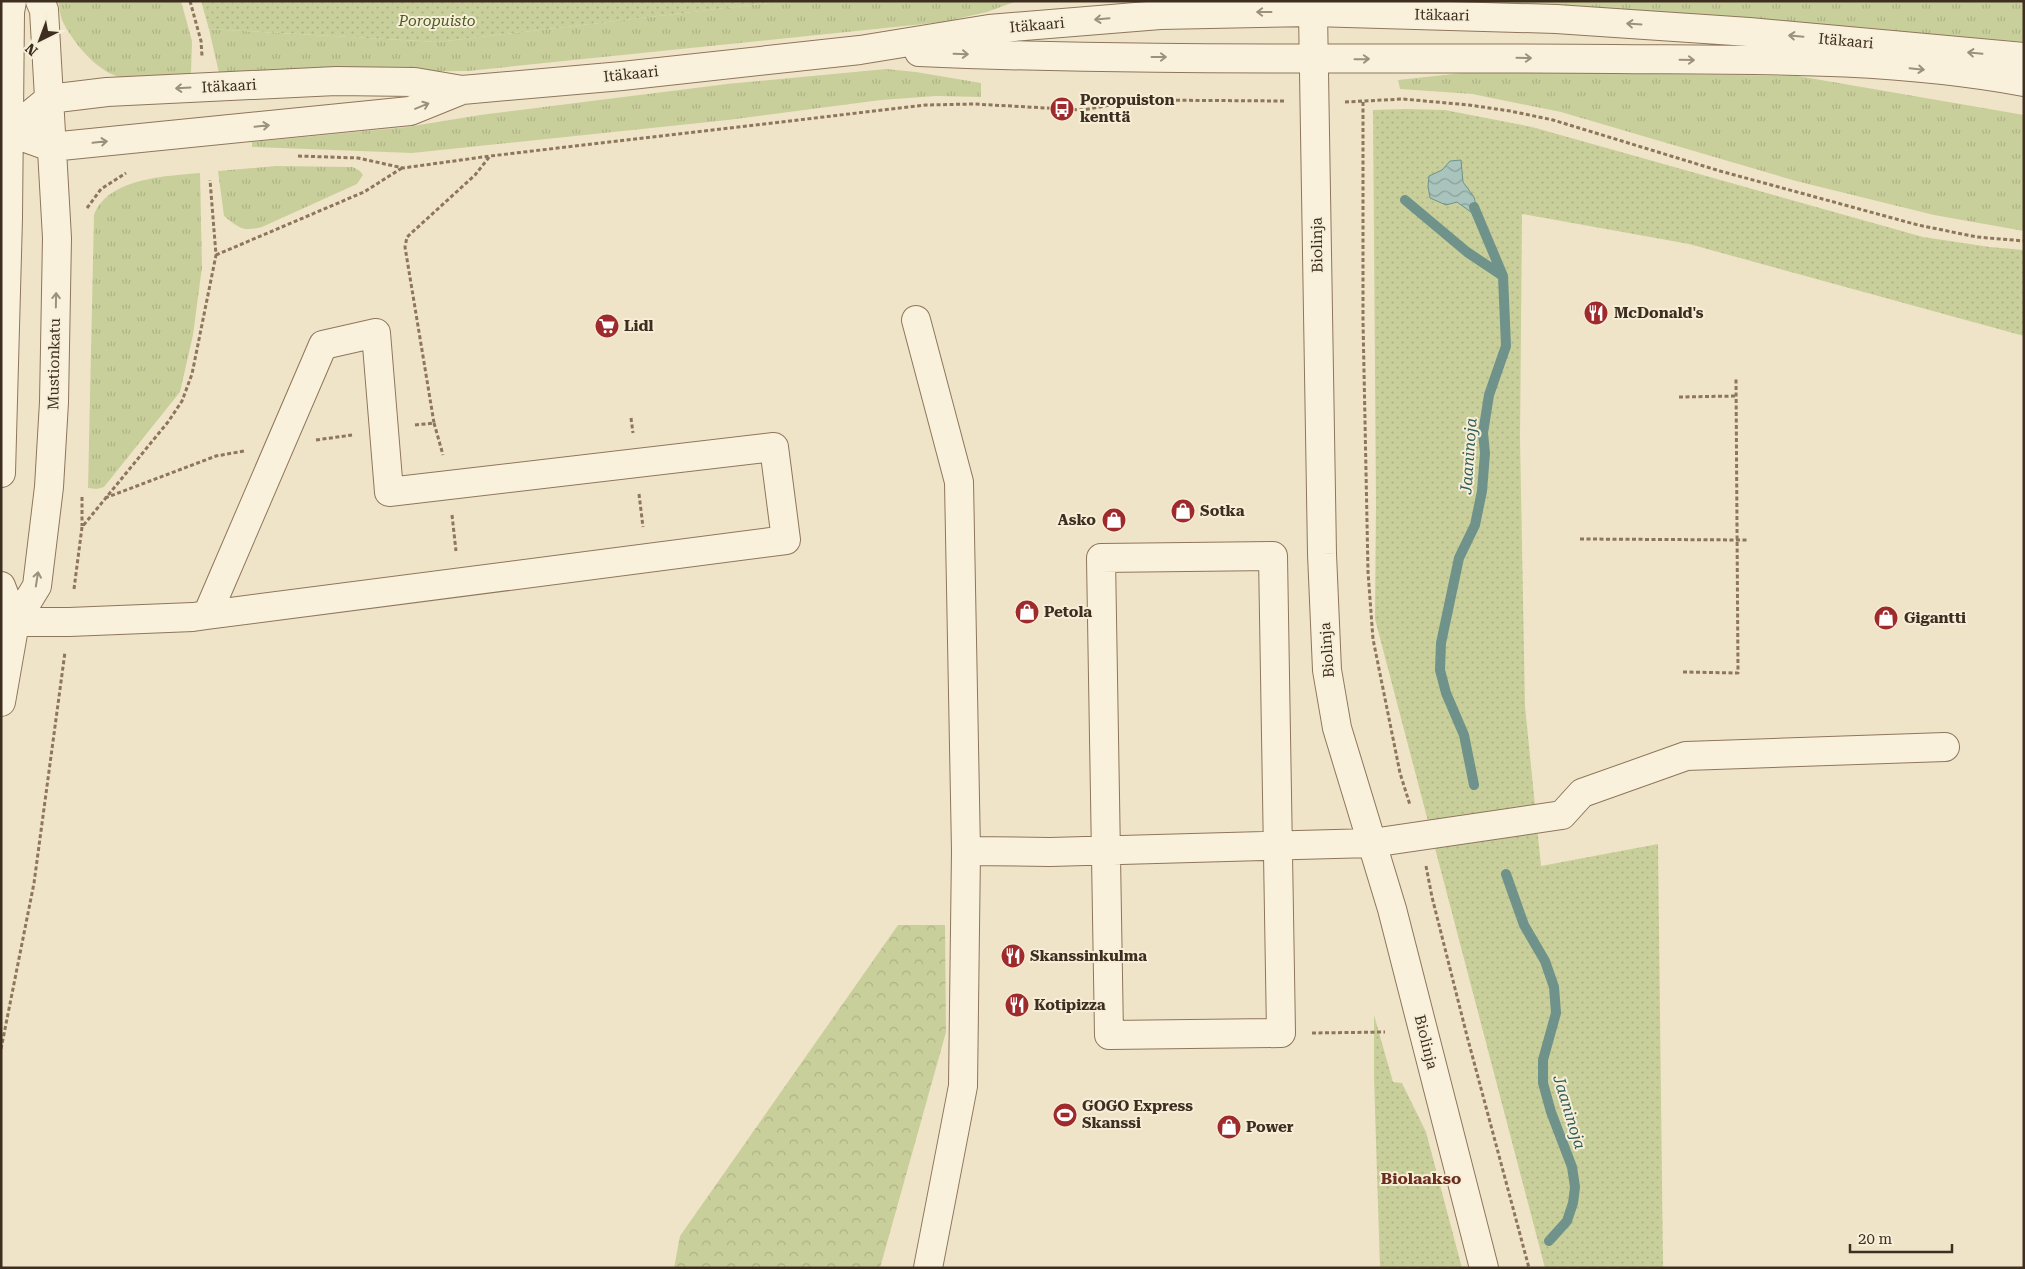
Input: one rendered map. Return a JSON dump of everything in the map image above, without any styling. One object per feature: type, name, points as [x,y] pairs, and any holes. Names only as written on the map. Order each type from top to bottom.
[{"type":"street","points":[[1,473],[5,132],[12,1]]},
{"type":"street","name":"Mustionkatu","points":[[1,702],[15,622],[37,586],[49,487],[54,392],[56,220],[44,10],[40,1]]},
{"type":"street","name":"Itäkaari","points":[[49,99],[107,92],[336,81],[415,82],[462,90],[622,76],[860,50],[989,29],[1160,15],[1313,12],[1489,16],[1749,32],[2024,57]]},
{"type":"street","name":"Biolinja","points":[[1313,12],[1322,554],[1327,670],[1337,728],[1392,909],[1484,1268]]},
{"type":"street","name":"Itäkaari","points":[[860,50],[992,55],[1313,60],[1468,58],[1789,61],[1868,64],[2024,82]]},
{"type":"street","name":"Itäkaari","points":[[5,132],[52,147],[410,111],[462,90]]},
{"type":"street","points":[[5,132],[49,99]]},
{"type":"street","points":[[916,320],[959,482],[966,851],[963,1086],[928,1268]]},
{"type":"street","points":[[1,586],[15,622],[86,621],[207,615],[786,540],[774,447],[389,492],[376,333],[323,345],[207,615]]},
{"type":"street","points":[[1274,556],[1281,1033],[1109,1035],[1106,851],[1101,558],[1274,556]]},
{"type":"street","points":[[966,851],[1106,851],[1372,843],[1562,815],[1582,793],[1686,756],[1945,746]]},
{"type":"path","points":[[190,1],[201,40],[202,62]]},
{"type":"path","points":[[289,156],[358,158],[403,168],[490,156],[926,105],[974,104],[1082,110],[1138,100],[1363,102],[1403,99],[1469,105],[1553,120],[1720,171],[1918,225],[1977,237],[2024,241]]},
{"type":"path","points":[[1363,102],[1363,321],[1368,572],[1373,639],[1400,773],[1420,837],[1432,897],[1529,1268]]},
{"type":"path","points":[[210,180],[216,255],[364,192],[403,168]]},
{"type":"path","points":[[56,220],[81,216],[101,189],[126,173],[135,170]]},
{"type":"path","points":[[1683,672],[1738,673],[1736,379]]},
{"type":"path","points":[[1678,397],[1736,396]]},
{"type":"path","points":[[632,418],[647,558]]},
{"type":"path","points":[[1580,539],[1747,540]]},
{"type":"path","points":[[1281,1033],[1385,1032]]},
{"type":"green space","points":[[58,1],[181,1],[192,41],[191,74],[150,78],[125,78],[106,71],[88,56],[73,38],[62,20]]},
{"type":"green space","name":"Poropuisto","points":[[201,1],[785,1],[438,42],[209,29]]},
{"type":"green space","points":[[785,1],[1017,1],[987,12],[943,22],[468,71],[219,73],[209,29],[438,42]]},
{"type":"green space","points":[[1354,1],[2024,1],[2024,42],[1858,28]]},
{"type":"green space","points":[[886,69],[981,83],[981,97],[936,96],[881,100],[728,120],[412,153],[252,147],[252,142],[407,127],[480,115],[727,84]]},
{"type":"green space","points":[[1481,71],[1798,76],[2024,115],[2024,231],[1934,215],[1796,181],[1561,112],[1472,94],[1400,89],[1398,80]]},
{"type":"green space","points":[[1373,110],[1445,110],[1532,127],[1923,237],[2024,250],[2024,336],[1689,244],[1522,214],[1520,439],[1525,706],[1541,866],[1658,844],[1663,1268],[1545,1268],[1375,619]]},
{"type":"green space","points":[[276,166],[353,167],[363,175],[357,184],[262,227],[242,228],[224,216],[218,171]]},
{"type":"green space","points":[[200,173],[202,267],[193,335],[180,392],[104,487],[97,489],[88,488],[94,215],[101,203],[112,193],[125,186],[155,178]]},
{"type":"green space","points":[[898,925],[945,925],[946,1032],[880,1268],[674,1268],[680,1236]]},
{"type":"green space","points":[[1374,1015],[1393,1082],[1402,1083],[1426,1132],[1462,1268],[1380,1268],[1374,1079]]},
{"type":"water","points":[[1461,160],[1463,182],[1474,197],[1479,218],[1457,202],[1446,205],[1430,198],[1429,176],[1442,170],[1450,161]]},
{"type":"waterway","name":"Jaaninoja","points":[[1405,200],[1467,252],[1503,276],[1506,346],[1489,395],[1483,433],[1485,453],[1482,491],[1475,525],[1459,558],[1441,643],[1440,670],[1446,693],[1464,735],[1474,785]]},
{"type":"waterway","points":[[1474,207],[1503,276]]},
{"type":"waterway","name":"Jaaninoja","points":[[1506,874],[1524,925],[1545,961],[1554,987],[1556,1013],[1543,1060],[1543,1083],[1551,1112],[1572,1167],[1575,1187],[1573,1203],[1567,1221],[1549,1241]]},
{"type":"place","name":"Poropuiston kenttä","points":[[1062,109]]},
{"type":"place","name":"McDonald's","points":[[1596,313]]},
{"type":"place","name":"Lidl","points":[[607,326]]},
{"type":"place","name":"Sotka","points":[[1183,511]]},
{"type":"place","name":"Asko","points":[[1114,520]]},
{"type":"place","name":"Petola","points":[[1027,612]]},
{"type":"place","name":"Gigantti","points":[[1886,618]]},
{"type":"place","name":"Skanssinkulma","points":[[1013,956]]},
{"type":"place","name":"Kotipizza","points":[[1017,1005]]},
{"type":"place","name":"GOGO Express Skanssi","points":[[1065,1115]]},
{"type":"place","name":"Power","points":[[1229,1127]]},
{"type":"district","name":"Biolaakso","points":[[1421,1178]]}]
